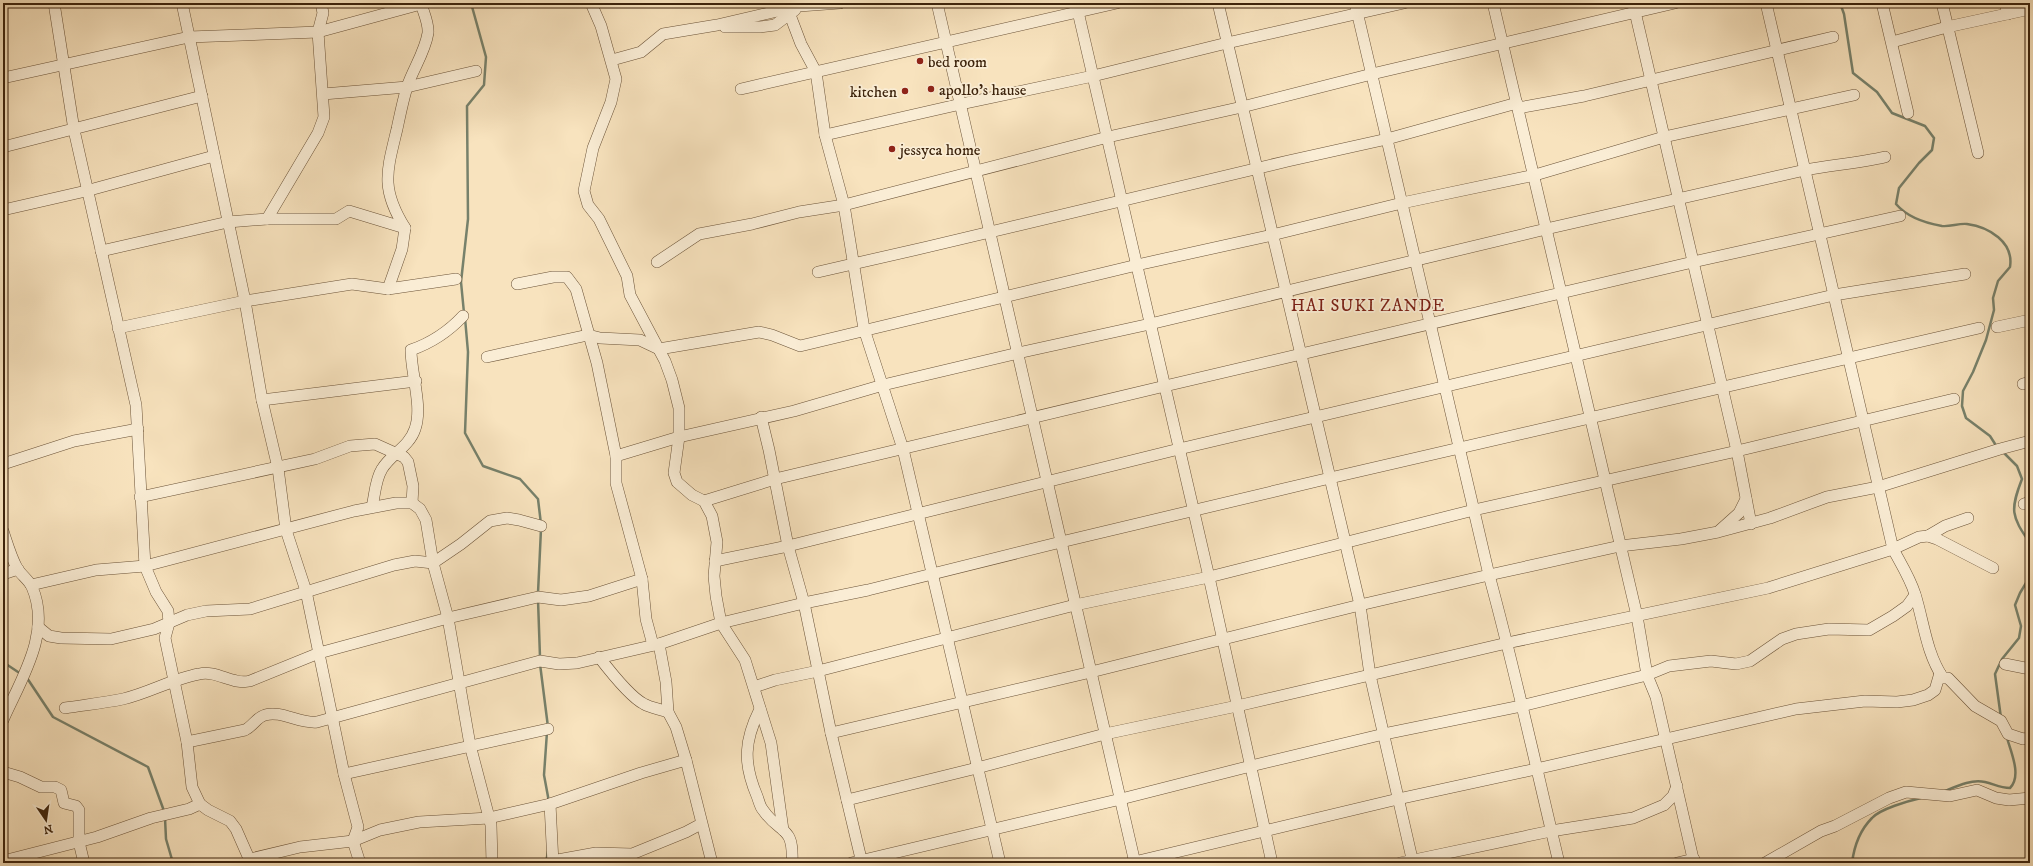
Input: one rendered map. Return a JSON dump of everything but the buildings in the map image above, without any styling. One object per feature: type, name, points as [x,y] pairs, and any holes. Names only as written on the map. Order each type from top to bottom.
[{"type":"street","points":[[54,3],[74,130],[86,191],[136,405],[145,566],[156,592],[168,611],[169,622],[165,638],[187,742],[192,787],[200,804],[208,810],[230,821],[236,829],[250,861],[300,847],[353,841],[380,830],[419,822],[489,818],[550,804],[647,771],[686,760]]},
{"type":"street","points":[[182,3],[245,301],[262,400],[278,468],[286,530],[306,591],[344,774],[358,827],[353,841],[360,863]]},
{"type":"street","points":[[267,219],[318,133],[324,117],[318,32],[323,12],[321,3]]},
{"type":"street","points":[[591,3],[601,26],[612,60],[616,79],[611,102],[593,148],[584,191],[588,205],[598,219],[627,276],[630,295],[672,380],[679,408],[679,437],[674,473],[677,482],[692,495],[704,501],[712,516],[717,542],[715,561],[716,596],[722,623],[745,660],[771,744],[783,830]]},
{"type":"street","points":[[612,60],[641,52],[663,34],[717,25],[799,5],[840,3]]},
{"type":"street","points":[[937,3],[989,232],[1005,295],[1046,482],[1121,800],[1133,863],[1264,830],[1398,799],[1536,770],[1665,738],[1796,709],[1865,701],[1897,702],[1913,700],[1928,695],[1935,690],[1940,673]]},
{"type":"street","points":[[741,89],[947,42],[1078,8],[1117,3]]},
{"type":"street","points":[[1218,3],[1360,605],[1370,675],[1412,862]]},
{"type":"street","points":[[825,135],[1093,76],[1227,43],[1357,8],[1404,3]]},
{"type":"street","points":[[1493,3],[1535,175],[1546,229],[1637,616],[1647,675],[1656,697],[1694,861],[1677,863]]},
{"type":"street","points":[[657,262],[700,234],[752,224],[799,212],[844,205],[1108,137],[1242,107],[1372,74],[1503,45],[1634,8],[1675,3]]},
{"type":"street","points":[[1766,3],[1893,550],[1909,579],[1915,595],[1928,649],[1943,678],[1948,678],[1975,706],[2002,721],[2008,734],[2024,739],[2030,738]]},
{"type":"street","points":[[1882,3],[1908,113]]},
{"type":"street","points":[[1942,3],[1978,153]]},
{"type":"street","points":[[2005,3],[2008,14]]},
{"type":"street","points":[[3,78],[189,37],[318,32],[421,4],[428,31],[425,45],[407,87],[388,164],[388,182],[391,200],[396,214],[405,228],[402,249],[388,289]]},
{"type":"street","points":[[717,25],[728,28],[760,28],[775,25],[790,15],[799,5]]},
{"type":"street","points":[[1078,8],[1209,577],[1272,863]]},
{"type":"street","points":[[1357,8],[1489,575],[1507,643],[1520,706],[1559,863]]},
{"type":"street","points":[[1634,8],[1737,451],[1751,524]]},
{"type":"street","points":[[1892,42],[1947,27],[2030,9]]},
{"type":"street","points":[[790,15],[816,72],[825,135],[844,205],[864,330],[903,449],[949,638],[977,768],[1000,863]]},
{"type":"street","points":[[818,272],[853,265],[1257,168],[1387,139],[1517,105],[1584,96],[1833,36]]},
{"type":"street","points":[[323,94],[407,87],[476,71]]},
{"type":"street","points":[[487,357],[588,335],[600,338],[640,340],[658,349],[759,332],[772,335],[800,346],[1005,295],[1272,235],[1402,203],[1535,175],[1664,137],[1854,95]]},
{"type":"street","points":[[3,147],[202,96]]},
{"type":"street","points":[[3,210],[86,191],[214,156]]},
{"type":"street","points":[[616,456],[679,437],[761,417],[794,411],[883,385],[1018,353],[1150,324],[1546,229],[1805,170],[1885,156]]},
{"type":"street","points":[[101,252],[228,222],[267,219],[336,219],[349,211],[405,228]]},
{"type":"street","points":[[704,501],[775,479],[1033,419],[1165,386],[1562,294],[1693,262],[1900,216]]},
{"type":"street","points":[[715,561],[788,546],[1179,449],[1708,326],[1834,295],[1966,274]]},
{"type":"street","points":[[517,284],[553,277],[567,277],[576,289],[597,363],[616,456],[616,483],[642,579],[646,620],[656,644],[666,682],[668,712],[676,727],[686,760],[712,863]]},
{"type":"street","points":[[118,328],[245,301],[352,284],[388,289],[456,279]]},
{"type":"street","points":[[372,508],[382,468],[411,438],[416,428],[416,381],[411,362],[411,350],[431,342],[455,325],[464,316]]},
{"type":"street","points":[[1996,327],[2030,320]]},
{"type":"street","points":[[187,742],[245,730],[265,715],[273,714],[310,723],[332,719],[460,685],[540,661],[559,664],[577,663],[656,644],[722,623],[804,603],[868,590],[932,573],[1194,512],[1330,478],[1848,357],[1979,328]]},
{"type":"street","points":[[262,400],[416,381]]},
{"type":"street","points":[[754,687],[775,680],[818,671],[1075,605],[1209,577],[1474,510],[1737,451],[1954,399]]},
{"type":"street","points":[[761,417],[788,546],[804,603],[847,800],[858,862],[1121,800],[1250,766],[1384,734],[1520,706],[1647,675],[1669,666],[1688,662],[1711,661],[1736,664],[1750,661],[1782,639],[1796,634],[1830,629],[1869,630],[1894,616],[1907,606],[1915,595]]},
{"type":"street","points":[[3,464],[74,441],[138,429]]},
{"type":"street","points":[[831,732],[1091,672],[1360,605],[1489,575],[1620,546],[1681,539],[1751,524],[1827,497],[1878,487],[2030,441]]},
{"type":"street","points":[[140,497],[278,468],[315,459],[350,446],[365,444],[382,445],[396,455],[404,457],[408,462],[413,486],[412,503]]},
{"type":"street","points":[[1746,501],[1756,512],[1770,518]]},
{"type":"street","points":[[1718,532],[1738,513],[1746,501]]},
{"type":"street","points":[[31,585],[96,570],[145,566],[286,530],[354,510],[396,503],[412,503],[420,510],[426,520],[433,563],[448,618],[470,745],[489,818],[492,863]]},
{"type":"street","points":[[38,627],[49,636],[61,638],[111,639],[136,634],[187,615],[206,611],[250,609],[394,565],[415,561],[433,563],[461,544],[490,521],[507,518],[541,526]]},
{"type":"street","points":[[847,800],[977,768],[1105,734],[1237,706],[1507,643],[1768,588],[1893,550],[1914,539],[1928,536],[1945,526],[1968,518]]},
{"type":"street","points":[[3,531],[18,569],[31,585],[37,612],[38,627],[29,666],[15,692],[3,720]]},
{"type":"street","points":[[1928,536],[1993,568]]},
{"type":"street","points":[[3,574],[18,569]]},
{"type":"street","points":[[65,708],[124,698],[173,680],[208,673],[240,683],[260,678],[319,653],[448,618],[538,597],[561,600],[589,596],[642,579]]},
{"type":"street","points":[[599,657],[637,700],[645,705],[668,712]]},
{"type":"street","points":[[2005,664],[2030,669]]},
{"type":"street","points":[[760,709],[748,743],[746,761],[750,780],[763,810],[783,830],[792,842],[792,863]]},
{"type":"street","points":[[344,774],[548,729]]},
{"type":"street","points":[[3,772],[20,777],[41,787],[55,787],[61,790],[64,803],[76,806],[79,810],[79,842],[84,863]]},
{"type":"street","points":[[1400,863],[1412,862],[1551,831],[1633,818],[1664,805],[1673,796],[1677,786]]},
{"type":"street","points":[[1765,863],[1820,831],[1835,826],[1889,798],[1906,792],[1950,796],[1977,790],[1996,798],[2009,800],[2030,798]]},
{"type":"street","points":[[3,861],[79,842],[126,828],[151,818],[189,809],[200,804]]},
{"type":"street","points":[[550,804],[552,862],[596,853],[632,854],[686,832],[701,824]]},
{"type":"waterway","points":[[464,313],[461,282],[468,219],[467,106],[484,85],[486,57],[471,3]]},
{"type":"waterway","points":[[1840,3],[1844,14],[1853,73],[1877,92],[1892,113],[1925,126],[1934,138],[1932,150],[1919,163],[1899,188],[1896,204],[1900,209],[1911,216],[1929,223],[1942,226],[1967,224],[1984,228],[1998,237],[2008,250],[2010,267],[1998,281],[1993,298],[1994,310],[1986,340],[1973,372],[1963,391],[1962,406],[1966,418],[1990,436],[1997,447]]},
{"type":"waterway","points":[[465,318],[468,352],[465,433],[483,466],[520,479],[538,499],[541,524]]},
{"type":"waterway","points":[[2002,451],[2017,466],[2022,479],[2014,506],[2014,512],[2019,526],[2030,543]]},
{"type":"waterway","points":[[538,593],[541,529]]},
{"type":"waterway","points":[[2001,718],[1995,674],[2002,659],[2019,638],[2021,626],[2015,605],[2026,583],[2030,567]]},
{"type":"waterway","points":[[538,600],[540,657]]},
{"type":"waterway","points":[[3,662],[21,674]]},
{"type":"waterway","points":[[540,664],[548,727]]},
{"type":"waterway","points":[[27,678],[53,717],[148,767],[164,811]]},
{"type":"waterway","points":[[547,732],[544,775],[549,802]]},
{"type":"waterway","points":[[1945,791],[1975,781],[2010,788],[2015,777],[2015,771],[2013,757],[2007,738]]},
{"type":"waterway","points":[[1852,863],[1858,839],[1872,818],[1881,812],[1902,803],[1921,798]]},
{"type":"waterway","points":[[165,818],[166,839],[173,863]]},
{"type":"waterway","points":[[546,863],[548,851]]},
{"type":"place","name":"bed room","points":[[920,61]]},
{"type":"place","name":"apollo's hause","points":[[931,89]]},
{"type":"place","name":"kitchen","points":[[905,91]]},
{"type":"place","name":"jessyca home","points":[[892,149]]},
{"type":"district","name":"HAI SUKI ZANDE","points":[[1368,305]]}]
